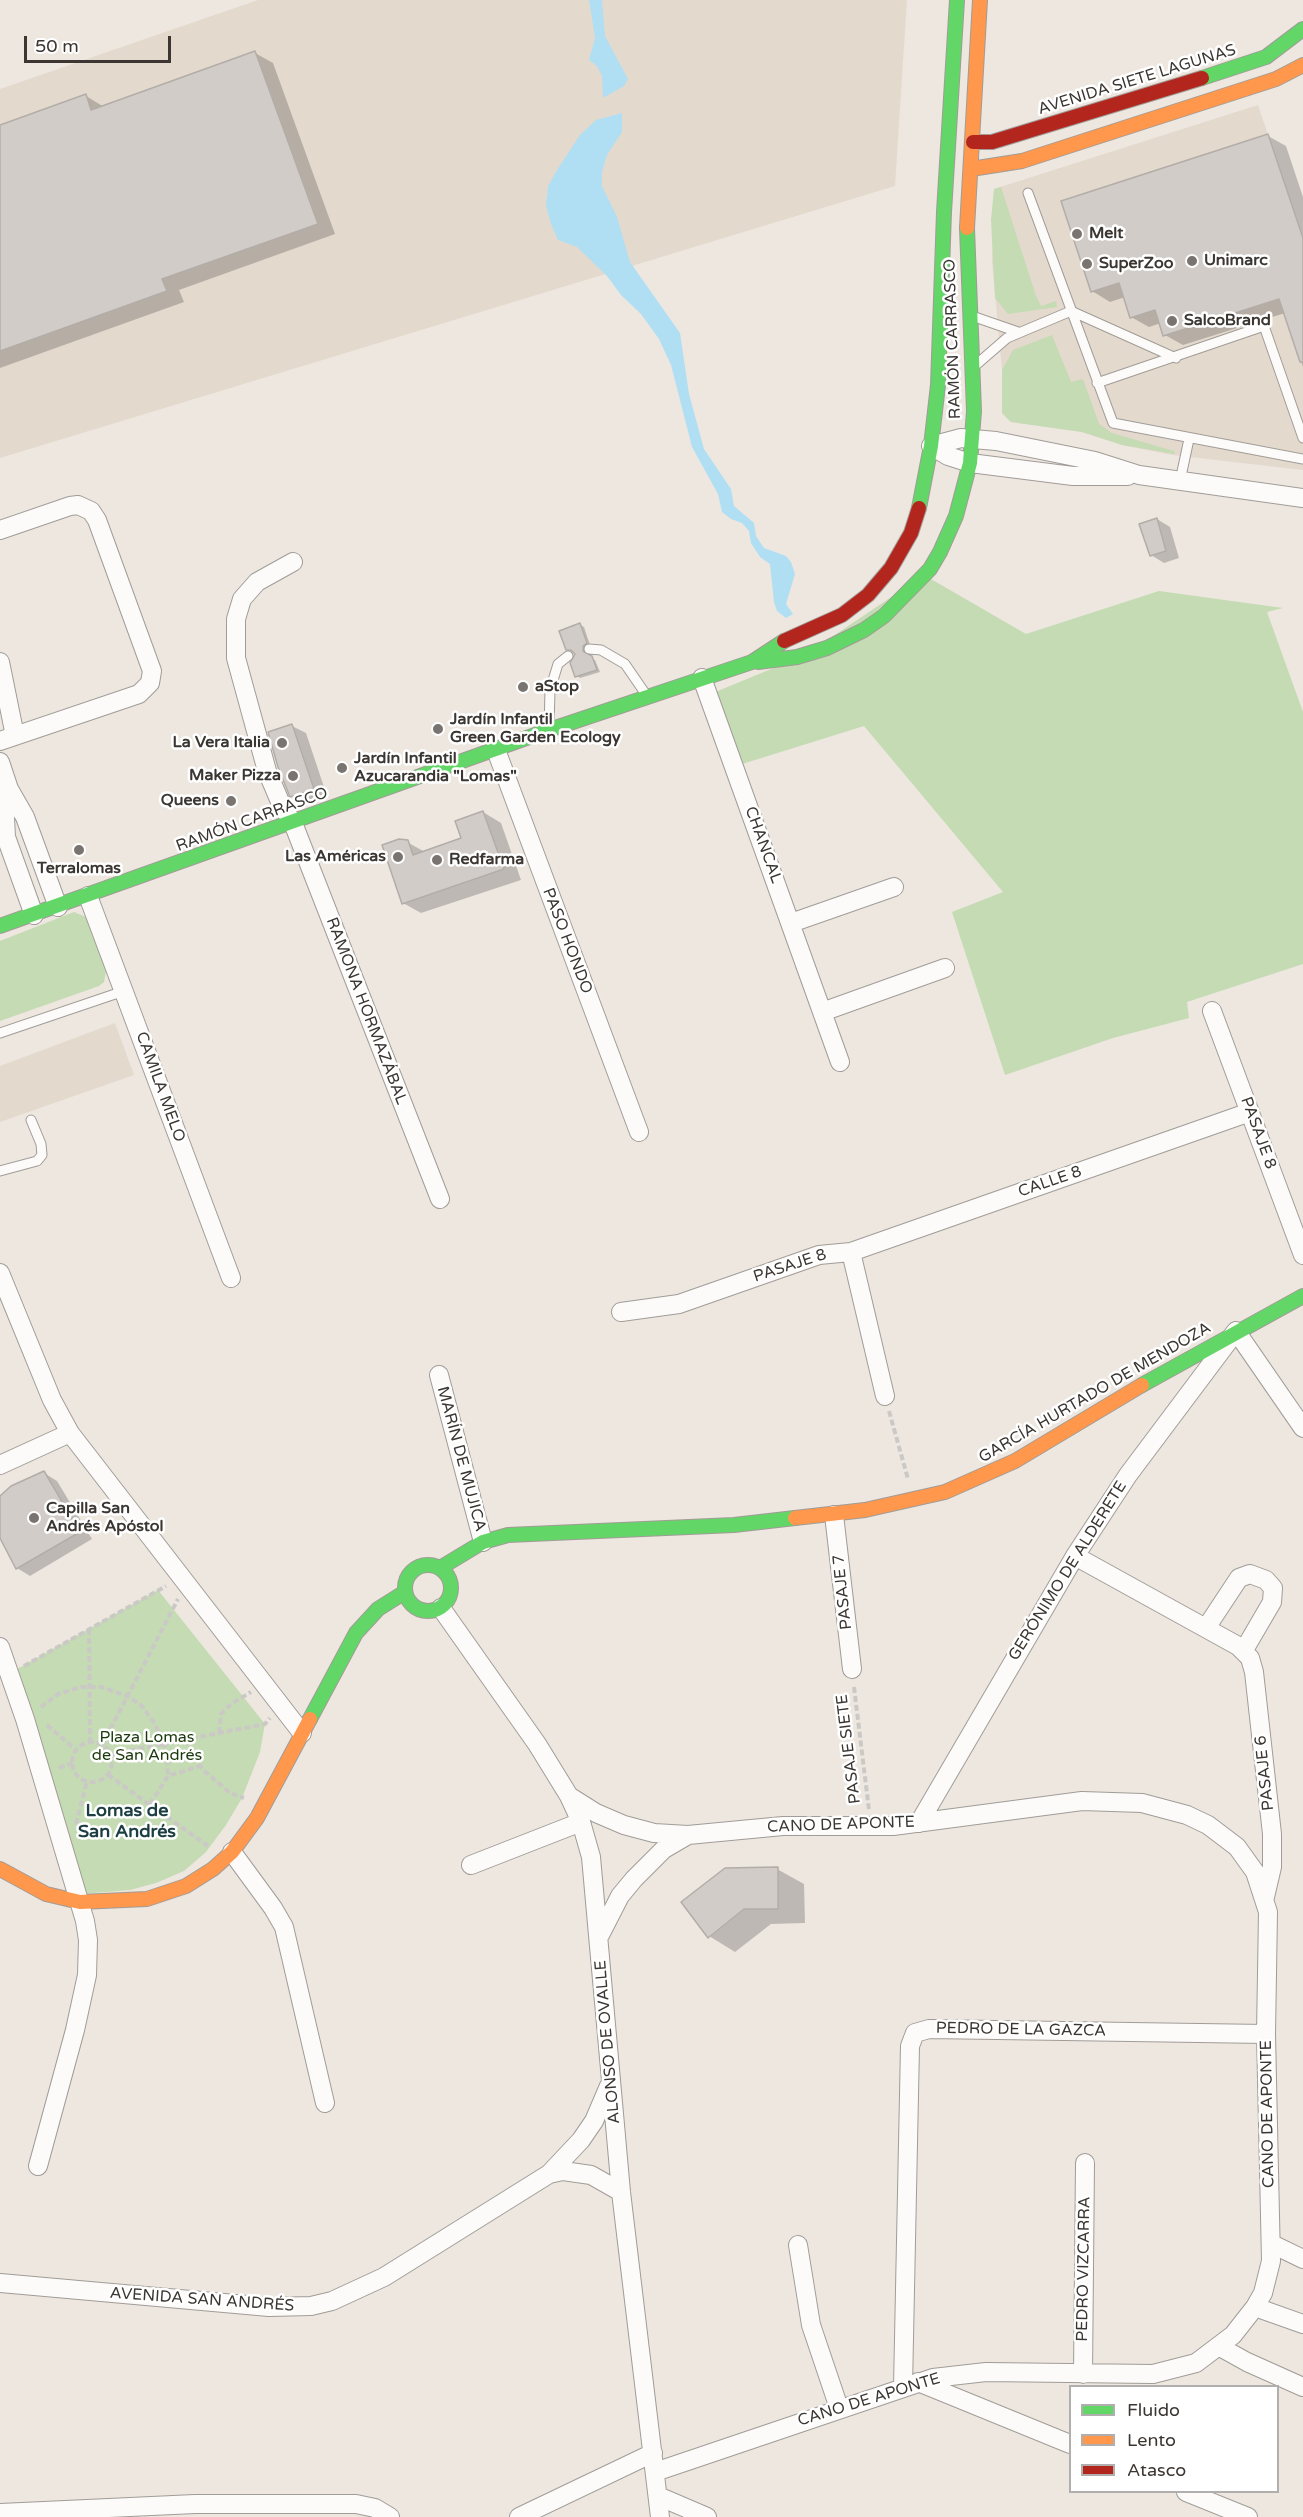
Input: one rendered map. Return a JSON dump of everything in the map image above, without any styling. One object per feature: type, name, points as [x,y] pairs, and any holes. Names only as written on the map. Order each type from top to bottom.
[{"type":"main road","name":"RAMÓN CARRASCO","points":[[752,662],[783,642],[842,615],[880,582],[902,551],[911,533],[923,494],[938,385],[944,212],[957,0]]},
{"type":"main road","name":"RAMÓN CARRASCO","points":[[0,926],[648,696],[752,662],[789,658],[828,648],[864,630],[900,602],[940,552],[956,516],[970,463],[974,368],[966,244],[980,0]]},
{"type":"main road","name":"AVENIDA SIETE LAGUNAS","points":[[973,142],[992,142],[1239,67],[1266,57],[1303,29]]},
{"type":"main road","points":[[971,169],[1022,161],[1276,79],[1303,65]]},
{"type":"main road","name":"GARCÍA HURTADO DE MENDOZA","points":[[440,1568],[483,1542],[508,1535],[734,1525],[834,1515],[914,1500],[966,1484],[1015,1461],[1185,1359],[1303,1296]]},
{"type":"main road","points":[[428,1565],[440,1568],[452,1585],[450,1598],[441,1608],[422,1611],[411,1604],[405,1592],[407,1579],[415,1569],[428,1565]]},
{"type":"main road","points":[[0,1869],[46,1894],[80,1902],[127,1902],[166,1893],[200,1878],[232,1852],[257,1818],[356,1633],[378,1609],[405,1592]]},
{"type":"street","points":[[931,446],[950,439],[972,438],[1095,461],[1138,475]]},
{"type":"street","points":[[931,446],[948,456],[970,463],[1072,476],[1138,475],[1303,498]]},
{"type":"street","points":[[0,530],[70,506],[78,506],[91,511],[97,520],[152,671],[150,683],[139,694],[7,738],[0,662]]},
{"type":"street","name":"RAMONA HORMAZÁBAL","points":[[293,562],[257,582],[242,599],[236,619],[236,658],[267,771],[281,804],[293,823],[440,1199]]},
{"type":"street","name":"CHANCAL","points":[[702,678],[840,1062]]},
{"type":"street","name":"PASO HONDO","points":[[496,750],[639,1132]]},
{"type":"street","points":[[0,762],[9,789],[25,817],[58,907]]},
{"type":"street","points":[[9,789],[5,818],[6,837],[34,915]]},
{"type":"street","points":[[791,923],[894,887]]},
{"type":"street","name":"CAMILA MELO","points":[[88,896],[231,1278]]},
{"type":"street","points":[[822,1012],[945,968]]},
{"type":"street","name":"PASAJE 8","points":[[1212,1011],[1303,1255]]},
{"type":"street","name":"CALLE 8","points":[[851,1252],[1250,1112]]},
{"type":"street","name":"PASAJE 8","points":[[621,1312],[679,1304],[819,1255],[851,1252],[885,1396]]},
{"type":"street","points":[[0,1273],[51,1400],[70,1433],[302,1733]]},
{"type":"street","points":[[1236,1331],[1303,1428]]},
{"type":"street","name":"GERÓNIMO DE ALDERETE","points":[[919,1823],[1075,1556],[1128,1475],[1236,1331]]},
{"type":"street","name":"MARÍN DE MUJICA","points":[[439,1375],[483,1542]]},
{"type":"street","points":[[0,1466],[70,1433]]},
{"type":"street","name":"PASAJE 7","points":[[834,1515],[852,1669]]},
{"type":"street","points":[[1075,1556],[1244,1650],[1272,1602],[1273,1588],[1266,1580],[1250,1574],[1239,1578],[1206,1628]]},
{"type":"street","name":"ALONSO DE OVALLE","points":[[441,1608],[537,1744],[569,1796],[581,1822],[595,1877],[610,2084],[660,2517]]},
{"type":"street","points":[[0,1647],[80,1902],[88,1940],[87,1975],[66,2067],[38,2166]]},
{"type":"street","name":"PASAJE 6","points":[[1244,1650],[1254,1672],[1272,1834],[1272,1867],[1265,1897]]},
{"type":"street","name":"CANO DE APONTE","points":[[519,2517],[654,2462],[839,2408],[911,2384],[967,2373],[1168,2372],[1196,2363],[1220,2347],[1245,2322],[1255,2307],[1268,2278],[1272,2244],[1266,2034],[1269,1928],[1265,1897],[1255,1872],[1237,1847],[1208,1825],[1165,1807],[1122,1800],[1082,1801],[919,1823],[773,1827],[688,1834],[654,1833],[624,1825],[596,1813],[569,1796]]},
{"type":"street","points":[[471,1864],[581,1822]]},
{"type":"street","name":"CANO DE APONTE","points":[[600,1935],[620,1896],[634,1879],[664,1849],[688,1834]]},
{"type":"street","points":[[232,1852],[284,1927],[325,2103]]},
{"type":"street","name":"PEDRO DE LA GAZCA","points":[[911,2384],[909,2046],[915,2033],[929,2029],[1266,2034]]},
{"type":"street","name":"AVENIDA SAN ANDRÉS","points":[[0,2283],[269,2307],[311,2306],[332,2301],[369,2286],[549,2174],[581,2140],[594,2121],[610,2084]]},
{"type":"street","name":"PEDRO VIZCARRA","points":[[1083,2374],[1085,2163]]},
{"type":"street","points":[[549,2174],[570,2172],[591,2175],[621,2192]]},
{"type":"street","points":[[1272,2244],[1303,2259]]},
{"type":"street","points":[[798,2245],[811,2325],[839,2408]]},
{"type":"street","points":[[1255,2307],[1303,2325]]},
{"type":"street","points":[[1220,2347],[1246,2362],[1303,2387]]},
{"type":"street","points":[[911,2384],[1069,2443]]},
{"type":"street","points":[[1188,2493],[1248,2517]]},
{"type":"street","points":[[658,2496],[707,2517]]},
{"type":"street","points":[[0,2513],[191,2511],[356,2504],[375,2508],[390,2517]]},
{"type":"lane","points":[[1029,193],[1113,423],[1303,459]]},
{"type":"lane","points":[[974,368],[997,345],[1018,332],[1071,311],[1176,358]]},
{"type":"lane","points":[[969,315],[1018,332]]},
{"type":"lane","points":[[1097,383],[1176,358],[1264,326],[1303,438]]},
{"type":"lane","points":[[1180,481],[1189,439]]},
{"type":"lane","points":[[589,649],[601,650],[625,664],[648,696]]},
{"type":"lane","points":[[549,730],[550,690],[558,664],[568,656]]},
{"type":"lane","points":[[0,1033],[124,991]]},
{"type":"lane","points":[[0,1171],[37,1161],[42,1155],[41,1144],[31,1120]]},
{"type":"path","points":[[885,1396],[914,1500]]},
{"type":"path","points":[[22,1667],[158,1590]]},
{"type":"path","points":[[102,1745],[172,1608]]},
{"type":"path","points":[[89,1629],[90,1742]]},
{"type":"path","name":"PASAJE SIETE","points":[[852,1669],[870,1826]]},
{"type":"path","points":[[34,1714],[58,1694],[89,1686],[127,1696],[147,1712],[165,1744],[168,1776],[150,1804]]},
{"type":"path","points":[[219,1733],[221,1714],[243,1697]]},
{"type":"path","points":[[43,1721],[76,1749]]},
{"type":"path","points":[[112,1754],[265,1724]]},
{"type":"path","points":[[186,1740],[200,1766],[221,1787],[242,1798]]},
{"type":"path","points":[[90,1742],[102,1745],[112,1754],[112,1765],[108,1775],[96,1782],[79,1777],[73,1768],[72,1757],[76,1749],[90,1742]]},
{"type":"path","points":[[168,1776],[200,1766]]},
{"type":"path","points":[[108,1775],[210,1847]]},
{"type":"path","points":[[74,1833],[87,1781]]},
{"type":"shaded area","points":[[258,0],[907,0],[895,186],[0,458],[0,89]]},
{"type":"shaded area","points":[[1258,105],[1303,238],[1303,470],[1172,455],[1122,445],[1082,432],[1011,422],[1002,413],[1002,370],[992,261],[994,189]]},
{"type":"shaded area","points":[[115,1023],[134,1075],[0,1122],[0,1066]]},
{"type":"green space","points":[[1001,187],[1036,296],[1041,306],[1056,301],[1057,307],[1008,314],[995,298],[991,220],[994,189]]},
{"type":"green space","points":[[1052,335],[1071,382],[1083,379],[1099,424],[1112,433],[1174,451],[1175,454],[1122,445],[1082,432],[1011,422],[1002,413],[1002,370],[1013,350]]},
{"type":"green space","points":[[924,575],[1026,634],[1159,591],[1283,608],[1267,612],[1303,712],[1303,964],[1187,1002],[1189,1018],[1113,1038],[1005,1075],[952,912],[1003,892],[864,726],[739,765],[713,693],[805,655]]},
{"type":"green space","points":[[74,912],[86,917],[106,971],[104,982],[99,986],[0,1021],[0,941]]},
{"type":"green space","name":"Plaza Lomas de San Andrés","points":[[158,1590],[265,1724],[260,1752],[242,1798],[226,1825],[206,1852],[184,1871],[156,1883],[130,1890],[81,1894],[12,1672]]},
{"type":"water","points":[[589,0],[602,0],[605,36],[628,79],[624,86],[603,98],[602,76],[597,66],[589,60],[595,38]]},
{"type":"water","points":[[622,113],[622,132],[607,155],[602,172],[602,186],[617,217],[630,262],[680,333],[689,394],[704,449],[731,489],[734,506],[754,523],[756,536],[764,548],[786,556],[791,562],[795,574],[786,604],[793,614],[786,618],[777,611],[774,602],[770,564],[760,557],[751,543],[749,531],[742,523],[722,512],[718,494],[692,447],[671,365],[659,339],[641,314],[621,295],[607,276],[577,247],[558,240],[551,224],[546,206],[548,186],[557,170],[580,135],[596,120]]},
{"type":"building","points":[[255,51],[318,224],[162,279],[167,291],[0,351],[0,125],[86,94],[91,110]]},
{"type":"building","name":"Unimarc","points":[[1268,134],[1303,238],[1303,362],[1300,362],[1279,299],[1163,336],[1155,310],[1130,318],[1119,283],[1091,292],[1061,201]]},
{"type":"building","points":[[1157,518],[1166,551],[1150,556],[1139,524]]},
{"type":"building","points":[[580,623],[587,643],[583,646],[583,651],[592,656],[597,670],[575,677],[570,663],[575,654],[571,650],[566,650],[559,631]]},
{"type":"building","points":[[292,724],[314,789],[290,797],[268,732]]},
{"type":"building","points":[[483,811],[504,869],[402,904],[382,845],[399,839],[408,840],[413,855],[461,838],[455,821]]},
{"type":"building","points":[[44,1471],[80,1532],[16,1569],[0,1538],[0,1496],[11,1486]]},
{"type":"building","points":[[778,1867],[778,1909],[744,1909],[708,1938],[681,1902],[725,1868]]},
{"type":"traffic: fast","points":[[919,508],[931,446],[938,385],[944,212],[957,0]]},
{"type":"traffic: fast","points":[[1202,78],[1266,57],[1303,29]]},
{"type":"traffic: fast","points":[[758,662],[797,657],[827,648],[864,630],[884,616],[930,569],[940,552],[956,516],[970,463],[974,411],[967,228]]},
{"type":"traffic: fast","points":[[0,926],[549,730],[752,662],[784,641]]},
{"type":"traffic: fast","points":[[1142,1385],[1303,1296]]},
{"type":"traffic: fast","points":[[440,1568],[483,1542],[508,1535],[734,1525],[795,1518]]},
{"type":"traffic: fast","points":[[428,1565],[437,1566],[445,1571],[450,1579],[451,1588],[450,1597],[445,1605],[437,1610],[428,1611],[419,1610],[411,1605],[406,1597],[405,1588],[406,1579],[411,1571],[419,1566],[428,1565]]},
{"type":"traffic: fast","points":[[310,1719],[356,1633],[378,1609],[405,1592]]},
{"type":"traffic: slow","points":[[967,228],[980,0]]},
{"type":"traffic: slow","points":[[971,169],[1022,161],[1276,79],[1303,65]]},
{"type":"traffic: slow","points":[[795,1518],[865,1510],[945,1492],[1015,1461],[1142,1385]]},
{"type":"traffic: slow","points":[[0,1869],[46,1894],[80,1902],[147,1899],[186,1886],[213,1869],[232,1852],[257,1818],[310,1719]]},
{"type":"traffic: jam","points":[[973,142],[992,142],[1202,78]]},
{"type":"traffic: jam","points":[[784,641],[842,615],[868,595],[891,568],[911,533],[919,508]]},
{"type":"place","name":"Melt","points":[[1077,234]]},
{"type":"place","name":"Unimarc","points":[[1192,261]]},
{"type":"place","name":"SuperZoo","points":[[1087,264]]},
{"type":"place","name":"SalcoBrand","points":[[1172,321]]},
{"type":"place","name":"aStop","points":[[523,687]]},
{"type":"place","name":"Jardín Infantil Green Garden Ecology","points":[[438,729]]},
{"type":"place","name":"La Vera Italia","points":[[282,743]]},
{"type":"place","name":"Jardín Infantil Azucarandia \"Lomas\"","points":[[342,768]]},
{"type":"place","name":"Maker Pizza","points":[[293,776]]},
{"type":"place","name":"Queens","points":[[231,801]]},
{"type":"place","name":"Terralomas","points":[[79,850]]},
{"type":"place","name":"Las Américas","points":[[398,857]]},
{"type":"place","name":"Redfarma","points":[[437,860]]},
{"type":"place","name":"Capilla San Andrés Apóstol","points":[[34,1518]]},
{"type":"district","name":"Lomas de San Andrés","points":[[127,1821]]}]
